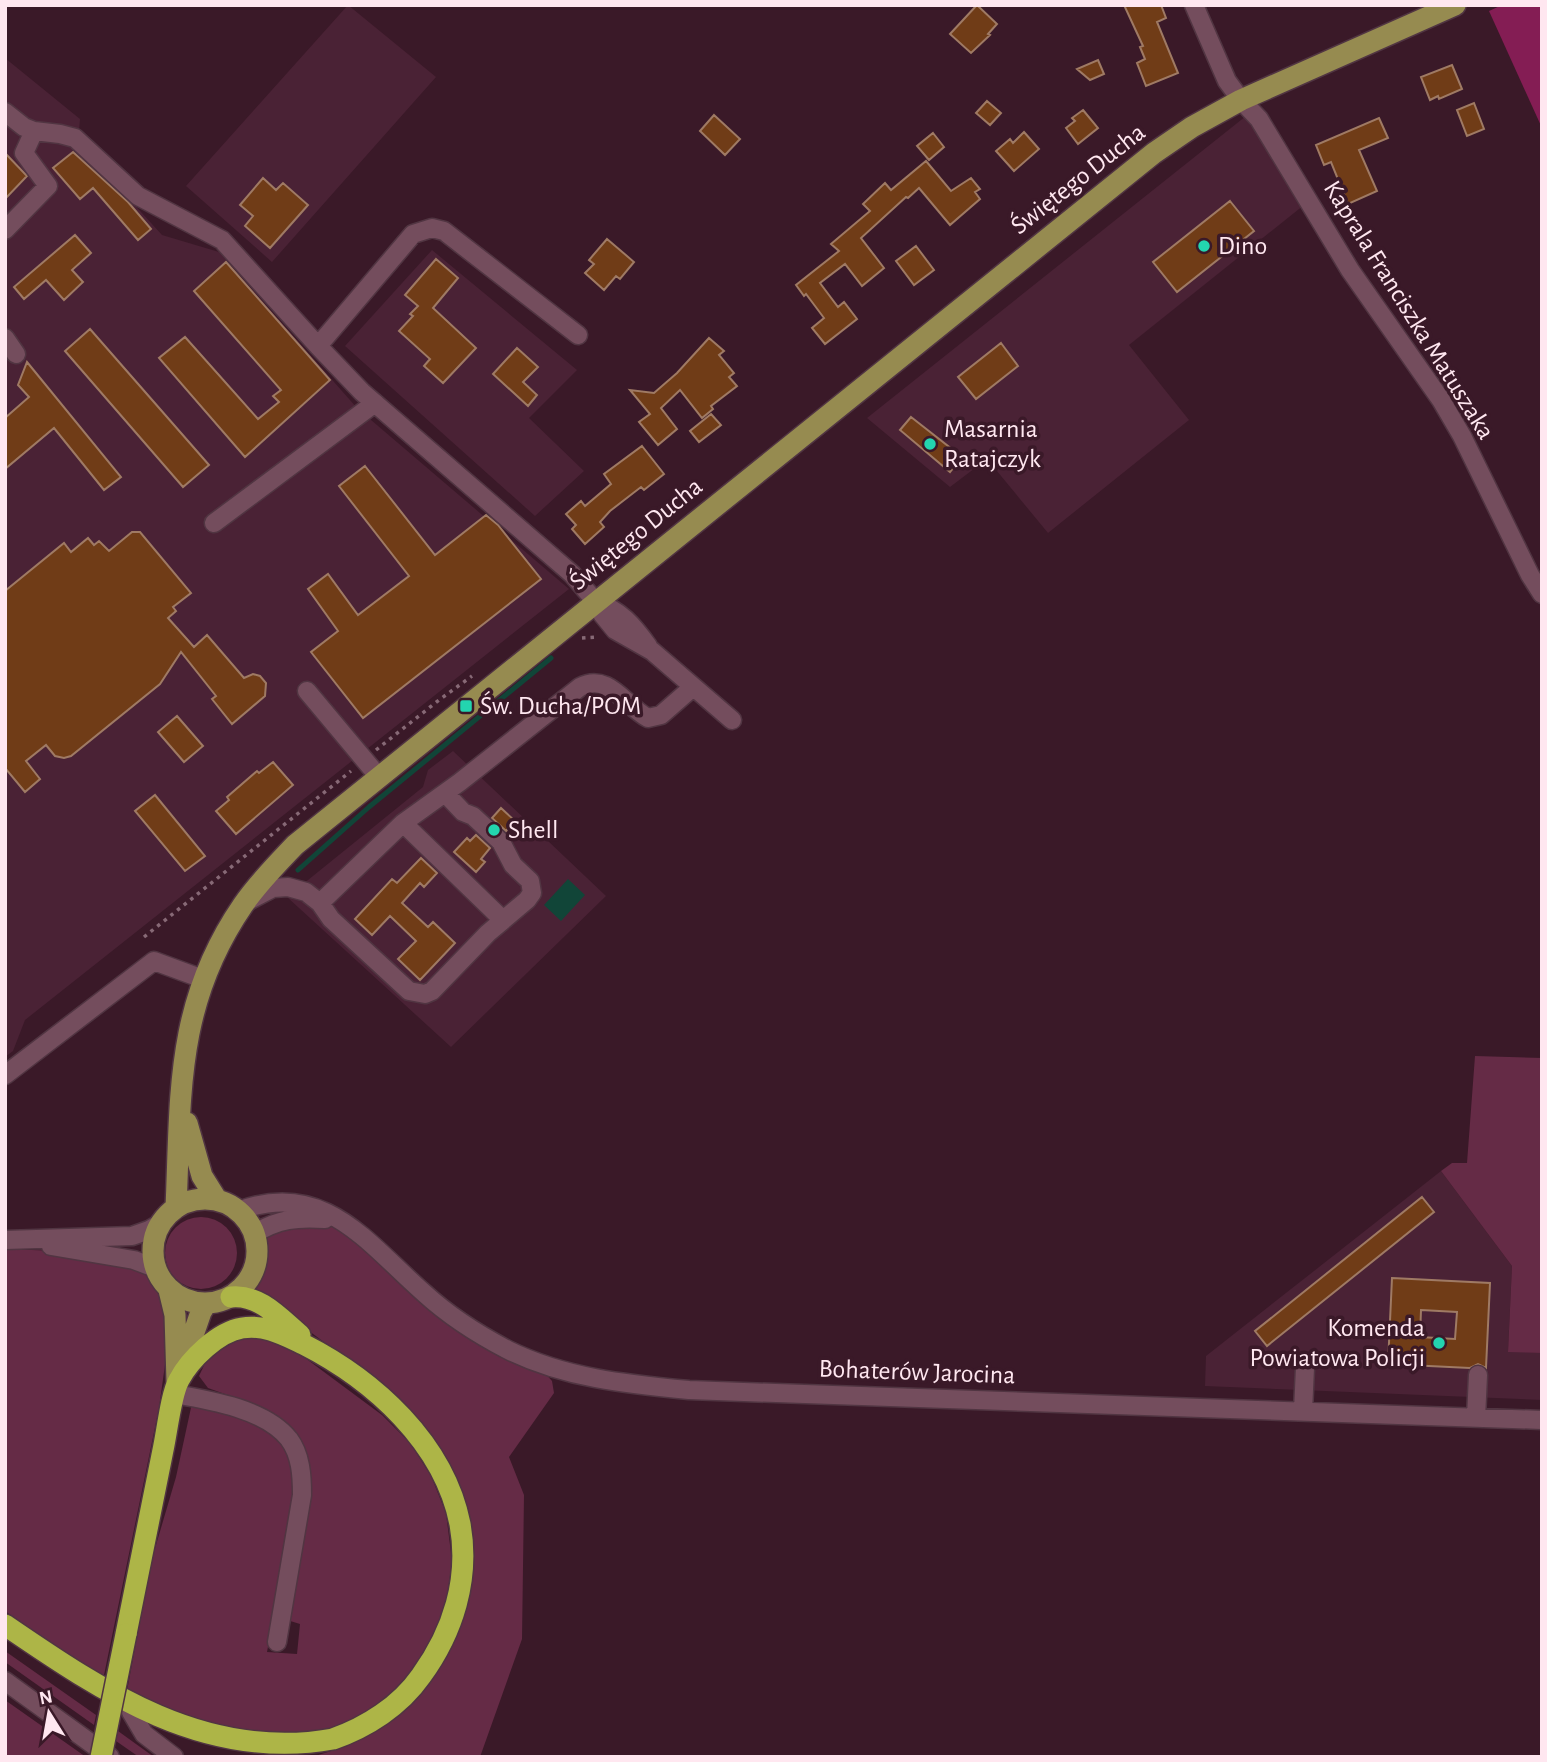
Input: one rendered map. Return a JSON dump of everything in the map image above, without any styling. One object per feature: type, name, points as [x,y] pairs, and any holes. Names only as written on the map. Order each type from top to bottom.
[{"type":"highway","points":[[5,1625],[131,1712],[209,1743],[261,1751],[293,1749],[350,1733],[392,1707],[414,1687],[434,1658],[456,1607],[462,1574],[461,1532],[452,1498],[439,1468],[404,1419],[361,1380],[320,1352],[266,1306],[244,1296],[231,1297]]},
{"type":"highway","points":[[101,1757],[176,1388],[207,1348],[226,1333],[243,1327],[266,1328],[279,1332],[320,1352]]},
{"type":"main road","name":"Świętego Ducha","points":[[176,1208],[181,1097],[191,1018],[203,979],[243,904],[295,845],[371,768],[596,602],[1154,153],[1192,127],[1241,100],[1455,5]]},
{"type":"main road","name":"Świętego Ducha","points":[[181,1097],[193,1152],[202,1176],[217,1200]]},
{"type":"main road","points":[[169,1290],[180,1298],[206,1304],[231,1297],[247,1282],[256,1263],[257,1248],[254,1234],[245,1217],[217,1200],[202,1199],[189,1201],[176,1208],[160,1223],[153,1245],[155,1268],[169,1290],[175,1315],[176,1388]]},
{"type":"main road","points":[[176,1388],[206,1304]]},
{"type":"street","name":"Kaprala Franciszka Matuszaka","points":[[1194,5],[1227,81],[1259,119],[1350,270],[1441,400],[1542,594]]},
{"type":"street","points":[[5,112],[24,127],[34,131],[75,138],[138,196],[222,240],[318,346],[375,402],[572,575],[596,602],[601,614],[615,630],[652,651],[732,720]]},
{"type":"street","points":[[5,230],[48,186],[24,153],[34,131]]},
{"type":"street","points":[[318,346],[413,234],[432,228],[444,231],[578,335]]},
{"type":"street","points":[[5,338],[16,354]]},
{"type":"street","points":[[214,523],[375,402]]},
{"type":"street","points":[[320,903],[403,823],[585,684],[599,682],[606,685],[648,718],[661,715],[693,687]]},
{"type":"street","points":[[307,691],[371,768]]},
{"type":"street","points":[[243,904],[263,892],[283,887],[306,892],[320,903],[340,928],[409,991],[425,994],[435,988],[531,896],[532,885],[513,864],[501,842],[473,816],[463,812],[449,790]]},
{"type":"street","points":[[403,823],[503,920]]},
{"type":"street","points":[[5,1075],[154,961],[203,979]]},
{"type":"street","name":"Bohaterów Jarocina","points":[[238,1211],[259,1203],[291,1202],[324,1211],[342,1220],[426,1296],[469,1327],[507,1349],[550,1368],[611,1383],[689,1390],[1542,1420]]},
{"type":"street","points":[[254,1234],[287,1218],[342,1220]]},
{"type":"street","points":[[5,1240],[132,1236],[160,1223]]},
{"type":"street","points":[[31,1241],[73,1251],[134,1260],[155,1268]]},
{"type":"street","points":[[1303,1411],[1305,1368]]},
{"type":"street","points":[[1476,1418],[1478,1375]]},
{"type":"street","points":[[176,1388],[254,1415],[289,1439],[297,1455],[302,1475],[302,1495],[276,1642]]},
{"type":"street","points":[[5,1681],[111,1757]]},
{"type":"street","points":[[131,1712],[144,1734],[174,1757]]},
{"type":"path","points":[[144,937],[371,768]]},
{"type":"shaded area","points":[[348,5],[436,77],[272,262],[186,186]]},
{"type":"shaded area","points":[[1502,5],[1542,5],[1542,128],[1489,11]]},
{"type":"shaded area","points":[[5,58],[80,119],[78,143],[162,235],[219,252],[357,408],[569,589],[25,1020],[13,1051],[5,1057]]},
{"type":"shaded area","points":[[1246,116],[1304,205],[1129,345],[1189,420],[1048,533],[987,459],[950,487],[867,418]]},
{"type":"shaded area","points":[[432,250],[577,370],[529,418],[584,471],[535,516],[345,346]]},
{"type":"shaded area","points":[[453,751],[606,896],[451,1047],[287,897],[423,787],[428,770]]},
{"type":"shaded area","points":[[568,879],[585,895],[561,921],[544,905]]},
{"type":"shaded area","points":[[1475,1056],[1542,1058],[1542,1353],[1508,1352],[1512,1266],[1441,1171],[1452,1163],[1467,1163]]},
{"type":"shaded area","points":[[1441,1171],[1512,1266],[1508,1351],[1542,1353],[1542,1400],[1205,1386],[1206,1356]]},
{"type":"shaded area","points":[[208,1217],[227,1227],[235,1239],[235,1267],[227,1279],[215,1287],[194,1289],[175,1279],[167,1267],[165,1246],[175,1227],[187,1219]]},
{"type":"shaded area","points":[[326,1223],[356,1242],[423,1304],[450,1324],[490,1347],[545,1373],[552,1381],[554,1393],[509,1457],[524,1495],[522,1639],[480,1757],[312,1757],[347,1746],[387,1723],[404,1709],[447,1652],[461,1497],[336,1351],[254,1290],[251,1282],[265,1238],[277,1227]]},
{"type":"shaded area","points":[[5,1249],[59,1251],[144,1270],[162,1292],[170,1329],[159,1408],[103,1680],[5,1611]]},
{"type":"shaded area","points":[[244,1334],[285,1343],[382,1415],[410,1443],[431,1476],[446,1513],[452,1561],[445,1611],[423,1659],[396,1691],[346,1726],[254,1743],[126,1696],[151,1562],[176,1477],[192,1403],[259,1419],[292,1452],[298,1492],[267,1652],[297,1654],[300,1624],[287,1620],[307,1492],[286,1424],[276,1415],[258,1406],[208,1388],[199,1376],[209,1355]]},
{"type":"shaded area","points":[[5,1651],[96,1715],[94,1725],[5,1662]]},
{"type":"shaded area","points":[[5,1700],[86,1757],[5,1757]]},
{"type":"shaded area","points":[[118,1731],[154,1757],[139,1757],[116,1741]]},
{"type":"building","points":[[977,5],[997,24],[988,34],[990,35],[971,53],[950,34]]},
{"type":"building","points":[[1124,5],[1161,5],[1166,18],[1157,22],[1178,73],[1146,86],[1137,63],[1145,59],[1140,47],[1143,46]]},
{"type":"building","points":[[1098,60],[1104,74],[1090,80],[1077,69]]},
{"type":"building","points":[[1452,65],[1462,89],[1430,100],[1421,77]]},
{"type":"building","points":[[987,101],[1001,113],[990,125],[976,113]]},
{"type":"building","points":[[1474,103],[1484,129],[1467,136],[1457,110]]},
{"type":"building","points":[[1083,110],[1098,128],[1078,144],[1066,128],[1075,121],[1072,118]]},
{"type":"building","points":[[714,115],[740,139],[725,155],[700,131]]},
{"type":"building","points":[[1379,118],[1388,138],[1359,150],[1377,191],[1348,204],[1331,162],[1324,165],[1316,145]]},
{"type":"building","points":[[1024,132],[1039,149],[1014,171],[996,151],[1010,139],[1013,143]]},
{"type":"building","points":[[933,133],[944,147],[929,160],[917,146]]},
{"type":"building","points":[[73,152],[128,202],[151,229],[138,240],[93,188],[80,199],[53,168]]},
{"type":"building","points":[[5,153],[27,176],[5,199]]},
{"type":"building","points":[[926,161],[951,191],[971,178],[980,189],[975,192],[980,199],[950,225],[919,188],[861,238],[884,268],[862,286],[845,264],[820,283],[838,307],[844,302],[857,319],[825,344],[812,328],[824,318],[796,285],[839,251],[831,244],[870,211],[863,204],[885,183],[891,190]]},
{"type":"building","points":[[263,178],[276,190],[283,183],[308,205],[270,248],[245,226],[253,216],[240,205]]},
{"type":"building","name":"Dino","points":[[1230,201],[1254,231],[1177,292],[1153,262]]},
{"type":"building","points":[[75,235],[91,253],[72,270],[83,282],[64,300],[46,280],[24,299],[14,287]]},
{"type":"building","points":[[607,239],[634,262],[620,279],[616,276],[604,290],[585,273],[594,264],[589,260]]},
{"type":"building","points":[[916,246],[934,270],[914,285],[896,261]]},
{"type":"building","points":[[436,259],[458,278],[433,308],[476,348],[443,383],[424,366],[430,359],[399,331],[418,306],[405,295]]},
{"type":"building","points":[[226,262],[330,380],[245,457],[159,358],[185,337],[258,419],[279,402],[273,396],[281,390],[194,291]]},
{"type":"building","points":[[90,329],[209,465],[183,487],[65,351]]},
{"type":"building","points":[[709,338],[724,351],[719,355],[734,373],[729,377],[737,386],[711,406],[713,409],[702,418],[680,390],[661,408],[677,429],[658,445],[639,422],[650,414],[630,390],[654,393],[677,373]]},
{"type":"building","points":[[1001,343],[1018,366],[976,399],[958,377]]},
{"type":"building","points":[[517,348],[538,367],[523,382],[537,395],[528,406],[493,374]]},
{"type":"building","points":[[27,362],[121,477],[104,490],[54,428],[5,469],[5,418],[29,397],[18,385]]},
{"type":"building","points":[[711,414],[721,425],[699,442],[690,431]]},
{"type":"building","name":"Masarnia Ratajczyk","points":[[911,417],[962,457],[950,472],[900,430]]},
{"type":"building","points":[[642,446],[664,474],[644,490],[641,487],[610,511],[600,522],[604,527],[585,544],[572,529],[576,525],[566,514],[581,501],[585,506],[611,484],[604,474]]},
{"type":"building","points":[[365,466],[435,555],[486,515],[498,525],[541,579],[363,718],[311,652],[338,631],[308,589],[328,574],[358,615],[409,576],[339,486]]},
{"type":"building","points":[[132,532],[140,532],[191,593],[173,607],[176,611],[168,618],[194,647],[207,635],[244,678],[253,674],[260,676],[266,683],[265,696],[232,724],[212,699],[216,696],[181,652],[160,684],[71,756],[55,756],[46,745],[26,761],[40,779],[25,792],[5,768],[5,591],[64,543],[71,552],[88,538],[94,545],[99,541],[109,551]]},
{"type":"building","points":[[177,716],[203,746],[184,762],[158,732]]},
{"type":"building","points":[[273,762],[293,785],[236,834],[216,811],[229,800],[227,797],[257,771],[259,773]]},
{"type":"building","points":[[155,795],[205,856],[185,871],[135,811]]},
{"type":"building","points":[[501,808],[515,821],[506,831],[492,818]]},
{"type":"building","name":"Shell","points":[[476,835],[490,848],[481,859],[485,862],[476,872],[454,852],[467,838],[470,841]]},
{"type":"building","points":[[421,858],[437,873],[424,887],[420,883],[402,903],[428,927],[433,922],[455,943],[420,980],[398,959],[416,941],[390,916],[372,935],[355,919],[392,879],[397,883]]},
{"type":"building","points":[[1422,1197],[1434,1212],[1267,1346],[1255,1331]]},
{"type":"building","points":[[1392,1278],[1490,1283],[1486,1368],[1478,1364],[1470,1368],[1388,1364]],"holes":[[[1421,1310],[1457,1312],[1455,1339],[1420,1337]]]},
{"type":"waterway","points":[[298,870],[369,807],[551,658]]},
{"type":"place","name":"Dino","points":[[1204,246]]},
{"type":"place","name":"Masarnia Ratajczyk","points":[[930,444]]},
{"type":"place","name":"Św. Ducha/POM","points":[[466,706]]},
{"type":"place","name":"Shell","points":[[494,830]]},
{"type":"place","name":"Komenda Powiatowa Policji","points":[[1439,1343]]}]
